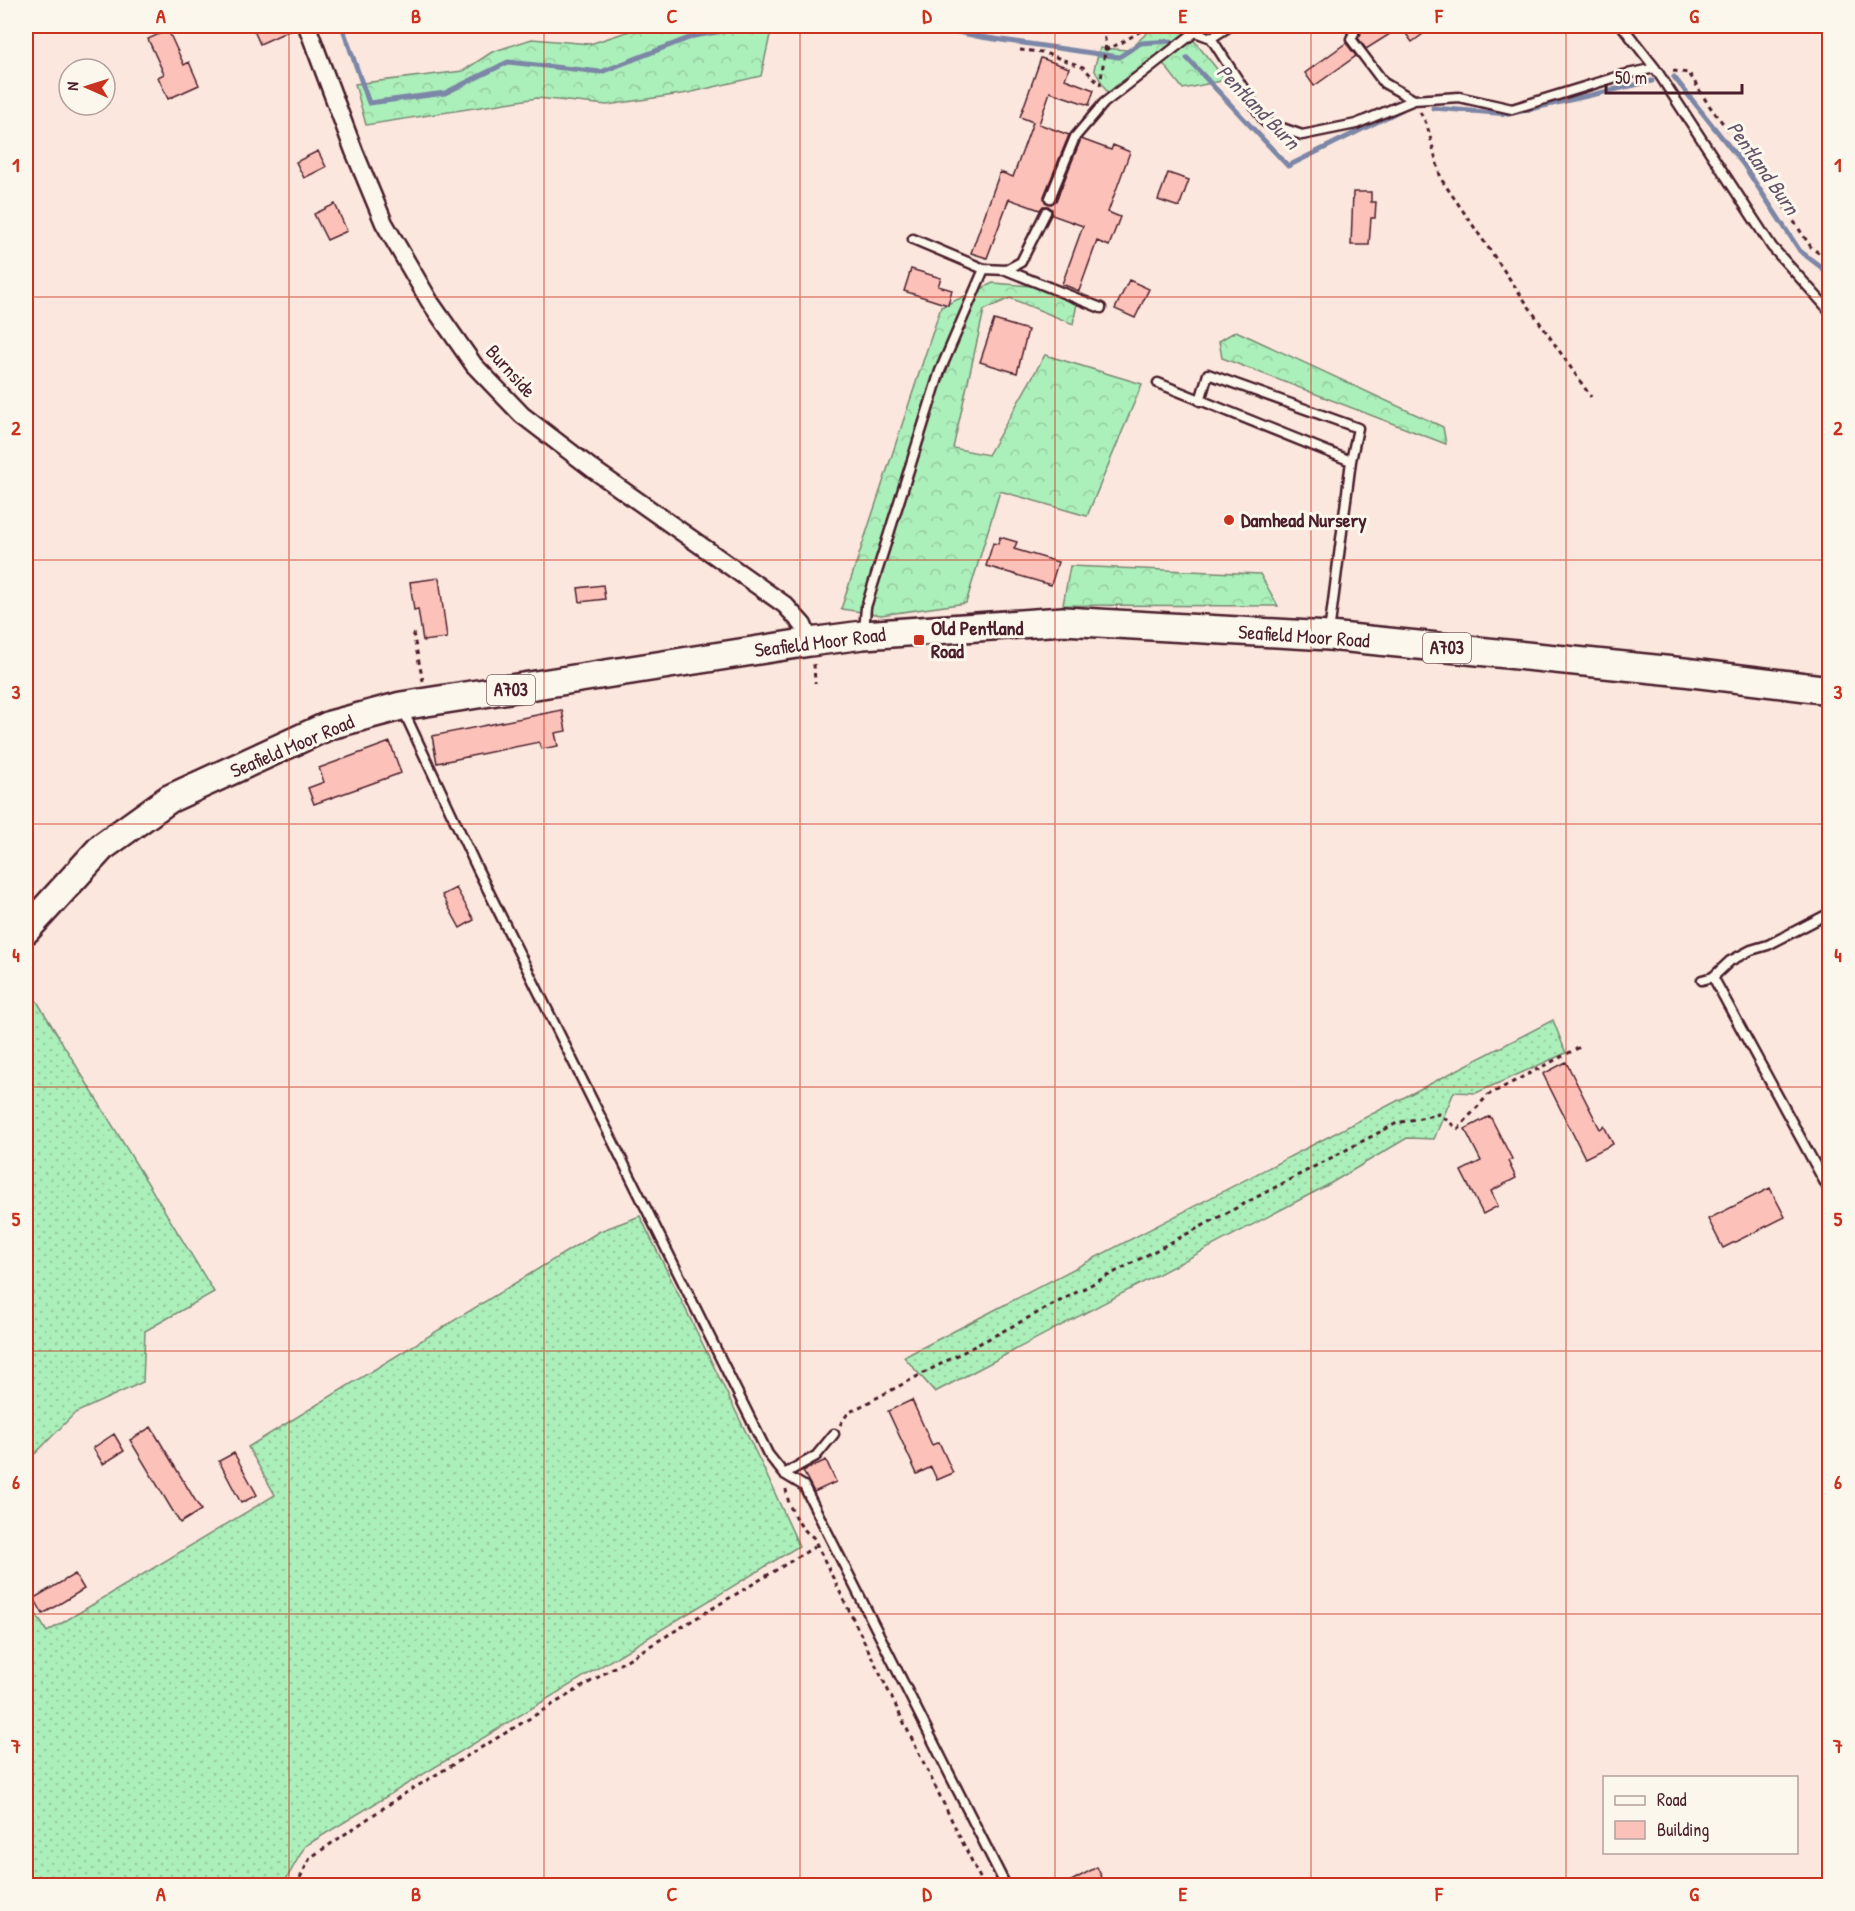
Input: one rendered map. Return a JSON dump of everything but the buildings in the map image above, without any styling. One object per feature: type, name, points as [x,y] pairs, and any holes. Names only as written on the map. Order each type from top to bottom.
[{"type":"main road","name":"Seafield Moor Road","points":[[26,930],[102,846],[169,799],[330,725],[414,704],[810,642],[863,635],[1063,621],[1329,636],[1684,672],[1830,690]]},
{"type":"street","name":"Burnside","points":[[307,26],[384,223],[430,302],[474,365],[522,415],[594,470],[784,605],[803,625],[810,642]]},
{"type":"lane","points":[[1211,38],[1230,26]]},
{"type":"lane","points":[[1349,26],[1354,33],[1351,39],[1384,83],[1414,100]]},
{"type":"lane","points":[[1622,26],[1655,68],[1772,247],[1830,311]]},
{"type":"lane","points":[[1050,198],[1075,137],[1104,103],[1195,32],[1211,38],[1265,122],[1302,135],[1356,124],[1414,100],[1459,97],[1512,109],[1623,75],[1655,68]]},
{"type":"lane","points":[[1006,270],[1021,262],[1046,212]]},
{"type":"lane","points":[[913,239],[984,269],[1006,270],[1101,308]]},
{"type":"lane","points":[[863,635],[866,607],[940,371],[984,269]]},
{"type":"lane","points":[[1200,401],[1208,374],[1358,428],[1351,461],[1329,636]]},
{"type":"lane","points":[[1158,383],[1351,461]]},
{"type":"lane","points":[[414,704],[477,868],[762,1443],[784,1474],[804,1486],[1006,1886]]},
{"type":"lane","points":[[1702,980],[1713,977],[1730,961],[1751,950],[1767,945],[1830,913]]},
{"type":"lane","points":[[1713,977],[1830,1192]]},
{"type":"lane","points":[[784,1474],[816,1455],[834,1434]]},
{"type":"path","points":[[1102,26],[1105,50],[1100,85],[1104,103]]},
{"type":"path","points":[[1105,50],[1149,26]]},
{"type":"path","points":[[1020,50],[1042,52],[1083,67],[1100,85]]},
{"type":"path","points":[[1655,68],[1689,73],[1708,104],[1762,174],[1811,247],[1830,262]]},
{"type":"path","points":[[1414,100],[1427,125],[1441,179],[1591,397]]},
{"type":"path","points":[[413,633],[414,704]]},
{"type":"path","points":[[834,1434],[848,1413],[1397,1123],[1439,1114],[1458,1129],[1488,1095],[1582,1046]]},
{"type":"path","points":[[784,1474],[787,1499],[803,1531],[813,1537],[984,1886]]},
{"type":"path","points":[[296,1886],[310,1858],[404,1794],[816,1546]]},
{"type":"green space","points":[[645,26],[772,26],[761,76],[688,93],[607,105],[537,98],[366,125],[355,84],[463,71],[492,52],[532,39],[590,44]]},
{"type":"green space","points":[[1155,26],[1182,26],[1226,80],[1183,89],[1158,57],[1108,94],[1094,69],[1100,48],[1128,50]]},
{"type":"green space","points":[[993,283],[1031,286],[1078,298],[1073,324],[1010,298],[984,310],[953,448],[988,455],[1045,355],[1142,384],[1087,516],[1000,491],[966,603],[881,615],[841,609],[941,307]]},
{"type":"green space","points":[[1236,331],[1443,427],[1446,444],[1222,358],[1219,341]]},
{"type":"green space","points":[[1070,566],[1260,574],[1278,606],[1063,605]]},
{"type":"green space","points":[[26,998],[35,998],[214,1292],[145,1331],[143,1382],[75,1413],[26,1463]]},
{"type":"green space","points":[[1553,1020],[1566,1053],[1476,1093],[1454,1092],[1434,1139],[1407,1138],[1326,1186],[935,1392],[904,1357]]},
{"type":"green space","points":[[640,1216],[763,1467],[799,1546],[305,1846],[283,1885],[26,1885],[26,1598],[47,1632],[275,1495],[248,1447],[600,1231]]},
{"type":"waterway","name":"Pentland Burn","points":[[342,26],[369,103],[445,93],[508,62],[601,72],[694,36],[751,26]]},
{"type":"waterway","name":"Pentland Burn","points":[[930,26],[981,37],[1119,57],[1141,43],[1171,41]]},
{"type":"waterway","name":"Pentland Burn","points":[[1187,58],[1288,166],[1403,109]]},
{"type":"waterway","name":"Pentland Burn","points":[[1674,77],[1743,164],[1800,251],[1830,274]]},
{"type":"waterway","name":"Pentland Burn","points":[[1433,108],[1509,114],[1652,81]]},
{"type":"place","name":"Damhead Nursery","points":[[1229,520]]},
{"type":"place","name":"Old Pentland Road","points":[[919,640]]}]
